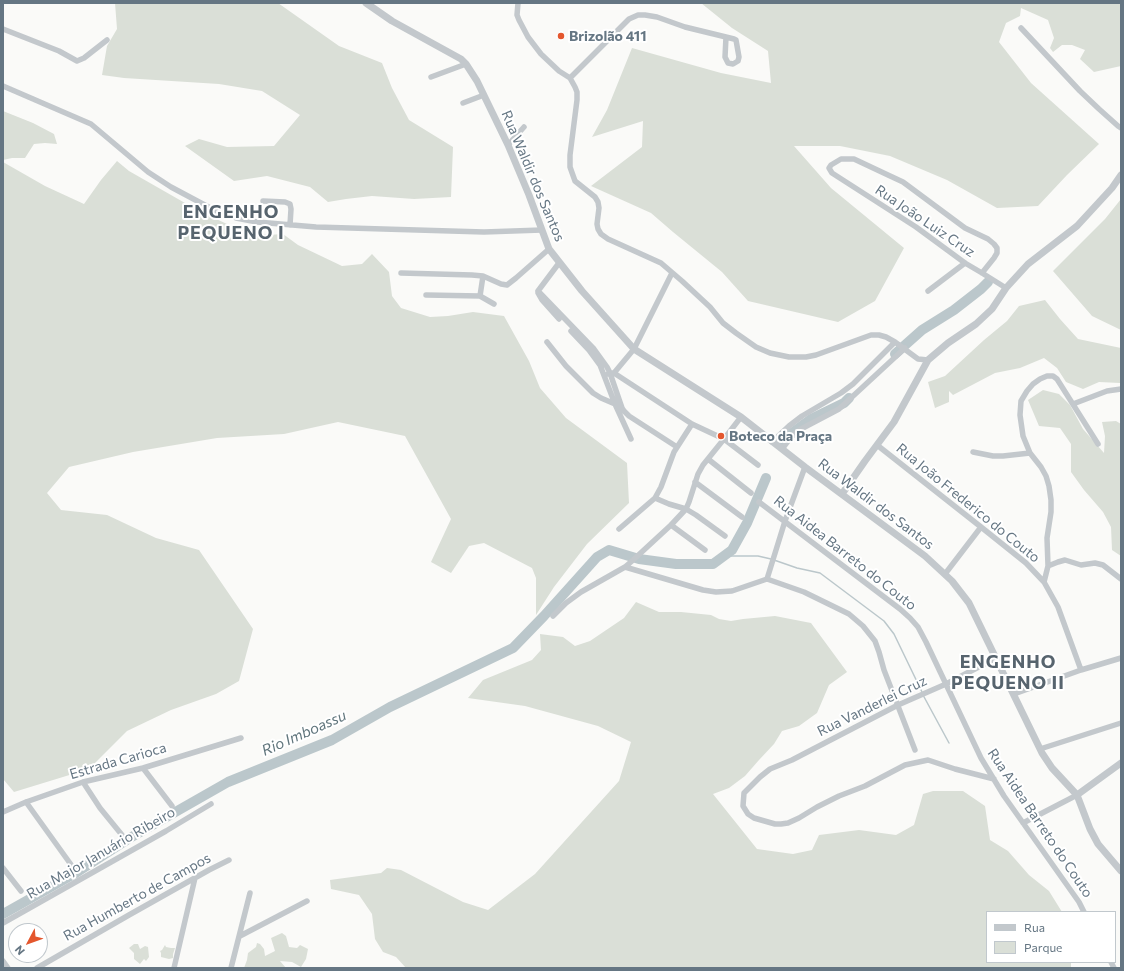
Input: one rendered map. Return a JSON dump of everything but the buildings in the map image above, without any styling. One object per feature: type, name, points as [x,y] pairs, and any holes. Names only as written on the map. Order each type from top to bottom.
[{"type":"street","name":"Rua Waldir dos Santos","points":[[366,3],[392,21],[461,59],[466,64],[477,81],[508,145],[549,249],[582,291],[634,349],[741,417],[804,467],[925,556],[960,590],[969,603],[1040,749],[1052,768],[1077,795]]},
{"type":"street","points":[[518,3],[517,15],[528,37],[559,71],[570,78],[577,92],[570,167],[575,181],[595,197],[598,202],[599,208],[597,224],[601,234],[608,239],[661,263],[699,297],[723,323],[756,347],[770,353],[789,357],[806,357],[816,355],[871,335],[879,335],[895,342],[918,359],[928,360]]},
{"type":"street","points":[[570,78],[629,19],[638,15],[657,17],[685,27],[726,37],[736,40],[739,57],[738,61],[733,64],[728,63],[725,57],[726,37]]},
{"type":"street","points":[[1021,28],[1080,91],[1121,128]]},
{"type":"street","points":[[3,29],[59,51],[77,61],[84,58],[106,40]]},
{"type":"street","points":[[431,77],[466,64]]},
{"type":"street","points":[[3,86],[90,124],[148,172],[171,187],[216,211],[236,218],[257,222],[331,227],[484,232],[542,230]]},
{"type":"street","points":[[463,103],[484,95]]},
{"type":"street","points":[[508,145],[524,127]]},
{"type":"street","name":"Rua João Luiz Cruz","points":[[982,273],[997,252],[997,248],[988,239],[965,228],[903,182],[854,159],[841,159],[831,165],[829,168],[832,173],[916,227],[965,263],[1006,288]]},
{"type":"street","points":[[842,494],[894,422],[928,360],[948,343],[976,324],[992,309],[1006,288],[1028,264],[1077,226],[1112,188],[1121,175]]},
{"type":"street","points":[[263,201],[285,202],[290,204],[290,225]]},
{"type":"street","points":[[401,273],[483,276],[501,284],[507,284],[549,249]]},
{"type":"street","points":[[559,263],[538,292],[594,349],[602,360],[610,374],[624,411],[677,447]]},
{"type":"street","points":[[928,291],[965,263]]},
{"type":"street","points":[[610,374],[634,349],[672,273]]},
{"type":"street","points":[[480,296],[483,276]]},
{"type":"street","points":[[426,295],[480,296],[494,304]]},
{"type":"street","points":[[547,342],[566,366],[593,393],[615,404]]},
{"type":"street","points":[[772,442],[802,416],[841,393],[853,384],[895,342]]},
{"type":"street","points":[[782,449],[790,437],[801,429],[839,409],[904,348]]},
{"type":"street","points":[[610,374],[615,404],[631,439]]},
{"type":"street","points":[[610,374],[692,424],[724,440],[758,466]]},
{"type":"street","points":[[1044,582],[1048,566],[1047,538],[1051,512],[1051,500],[1046,476],[1030,453],[1023,436],[1020,415],[1021,401],[1027,391],[1040,379],[1047,376],[1053,376],[1057,379],[1098,444]]},
{"type":"street","points":[[1073,404],[1107,391],[1121,389]]},
{"type":"street","points":[[553,616],[566,603],[581,592],[632,561],[671,525],[686,509],[698,474],[703,465],[741,417]]},
{"type":"street","points":[[619,528],[655,498],[677,447],[692,424]]},
{"type":"street","name":"Rua João Frederico do Couto","points":[[877,445],[1026,562],[1044,582],[1058,607],[1081,670]]},
{"type":"street","points":[[973,452],[993,456],[1030,453]]},
{"type":"street","points":[[708,459],[751,493]]},
{"type":"street","points":[[767,579],[770,564],[804,467]]},
{"type":"street","points":[[696,482],[742,517]]},
{"type":"street","points":[[655,498],[696,514],[725,536]]},
{"type":"street","name":"Rua Aidea Barreto do Couto","points":[[759,502],[785,520],[900,609],[918,627],[975,746],[994,779],[1004,796],[1083,911]]},
{"type":"street","points":[[671,525],[705,550]]},
{"type":"street","points":[[945,574],[981,526]]},
{"type":"street","points":[[1048,566],[1065,560],[1074,564],[1095,563],[1103,565],[1121,578]]},
{"type":"street","points":[[625,566],[703,590],[716,592],[732,591],[767,579],[804,592],[849,614],[863,626],[875,641],[884,670],[915,750]]},
{"type":"street","name":"Rua Vanderlei Cruz","points":[[994,779],[955,770],[928,760],[905,765],[865,786],[839,796],[788,823],[781,824],[754,818],[748,814],[743,806],[744,793],[770,769],[792,760],[898,705],[946,684],[996,658]]},
{"type":"street","points":[[1014,694],[1081,670],[1121,658]]},
{"type":"street","points":[[1040,749],[1121,723]]},
{"type":"street","name":"Estrada Carioca","points":[[3,812],[26,802],[84,782],[143,768],[241,738]]},
{"type":"street","points":[[1023,823],[1077,795],[1121,764]]},
{"type":"street","points":[[143,768],[172,806]]},
{"type":"street","points":[[84,782],[100,808],[122,835]]},
{"type":"street","points":[[1077,795],[1090,829],[1098,844],[1121,871]]},
{"type":"street","points":[[26,802],[72,866]]},
{"type":"street","name":"Rua Major Januário Ribeiro","points":[[3,923],[211,804]]},
{"type":"street","name":"Rua Humberto de Campos","points":[[37,968],[229,860]]},
{"type":"street","points":[[3,868],[21,891]]},
{"type":"street","points":[[174,968],[195,878]]},
{"type":"street","points":[[231,968],[250,893]]},
{"type":"street","points":[[240,936],[307,901]]},
{"type":"street","points":[[3,961],[8,968]]},
{"type":"green space","points":[[115,3],[278,3],[339,46],[382,63],[392,88],[409,120],[453,147],[451,197],[414,199],[372,196],[328,202],[310,187],[267,176],[234,181],[185,146],[199,139],[227,147],[274,146],[300,115],[262,91],[219,84],[124,78],[102,75],[107,46],[117,29]]},
{"type":"green space","points":[[701,3],[1121,3],[1121,66],[1094,72],[1080,59],[1085,50],[1072,45],[1062,45],[1053,52],[1050,48],[1054,38],[1048,20],[1021,8],[1020,16],[1006,23],[999,42],[1031,83],[1099,144],[1038,206],[997,208],[947,180],[890,156],[840,146],[794,146],[831,188],[904,248],[875,301],[838,322],[748,301],[722,272],[651,213],[591,186],[642,147],[643,121],[592,137],[607,110],[632,48],[721,73],[771,83],[768,51],[732,28]]},
{"type":"green space","points":[[3,111],[33,123],[54,134],[57,144],[34,144],[25,158],[3,160]]},
{"type":"green space","points":[[117,161],[129,171],[199,211],[227,224],[250,232],[268,235],[283,234],[298,245],[342,266],[362,264],[372,254],[389,272],[392,296],[401,308],[430,317],[473,312],[504,316],[529,361],[540,388],[566,418],[627,463],[629,503],[587,544],[554,587],[536,615],[536,578],[532,568],[484,543],[469,546],[451,573],[431,562],[451,519],[405,436],[338,422],[284,434],[217,438],[133,452],[69,467],[47,493],[61,510],[107,515],[156,538],[199,550],[253,629],[239,681],[216,694],[171,710],[127,731],[89,769],[14,792],[3,779],[3,162],[45,186],[84,204]]},
{"type":"green space","points":[[1121,199],[1121,330],[1092,316],[1053,271],[1105,219]]},
{"type":"green space","points":[[1045,300],[1078,339],[1121,348],[1120,383],[1099,382],[1083,389],[1066,382],[1057,368],[1044,358],[1020,368],[995,373],[953,395],[949,391],[949,402],[935,408],[928,382],[945,376],[1007,321],[1019,306]]},
{"type":"green space","points":[[1043,390],[1059,394],[1070,405],[1083,429],[1104,453],[1105,436],[1102,422],[1116,421],[1121,424],[1121,556],[1112,550],[1111,527],[1103,512],[1071,472],[1071,444],[1060,428],[1039,426],[1028,400]]},
{"type":"green space","points":[[636,602],[659,612],[681,612],[711,615],[719,619],[731,621],[775,616],[811,623],[847,672],[829,685],[817,713],[799,726],[782,731],[774,744],[745,776],[729,788],[713,794],[757,849],[793,854],[812,850],[819,835],[859,830],[896,835],[914,825],[923,794],[933,791],[963,791],[985,806],[990,840],[1008,851],[1029,875],[1049,891],[1061,911],[986,911],[986,963],[1071,963],[1071,968],[406,968],[396,957],[383,952],[375,939],[372,914],[359,895],[331,889],[330,880],[381,873],[387,868],[401,870],[463,902],[488,910],[535,874],[619,781],[631,742],[598,726],[525,706],[468,698],[483,680],[532,660],[541,650],[540,634],[563,637],[575,646],[590,641],[624,618]]},
{"type":"green space","points":[[282,933],[286,936],[289,947],[297,948],[300,945],[308,949],[306,959],[301,967],[292,962],[280,961],[286,968],[244,968],[248,953],[256,947],[257,943],[264,949],[265,956],[275,951],[271,938]]},
{"type":"green space","points":[[134,944],[138,944],[140,949],[145,946],[148,947],[149,957],[146,961],[144,959],[140,964],[134,959],[134,953],[129,948]]},
{"type":"green space","points":[[165,945],[166,947],[175,948],[173,958],[169,959],[161,957],[160,951]]},
{"type":"waterway","points":[[895,354],[922,330],[954,310],[988,282]]},
{"type":"waterway","points":[[781,441],[811,419],[844,403],[849,398]]},
{"type":"waterway","name":"Rio Imboassu","points":[[3,914],[74,874],[128,839],[228,782],[332,740],[390,707],[513,648],[597,557],[609,550],[639,559],[676,564],[713,564],[732,550],[747,523],[766,478]]},
{"type":"waterway","points":[[724,556],[758,556],[771,559]]},
{"type":"waterway","points":[[774,560],[797,568],[820,573],[884,621],[894,634],[922,692]]},
{"type":"waterway","points":[[923,695],[949,743]]},
{"type":"place","name":"Brizolão 411","points":[[561,36]]},
{"type":"place","name":"Boteco da Praça","points":[[721,436]]},
{"type":"district","name":"ENGENHO PEQUENO I","points":[[231,222]]},
{"type":"district","name":"ENGENHO PEQUENO II","points":[[1008,672]]}]
